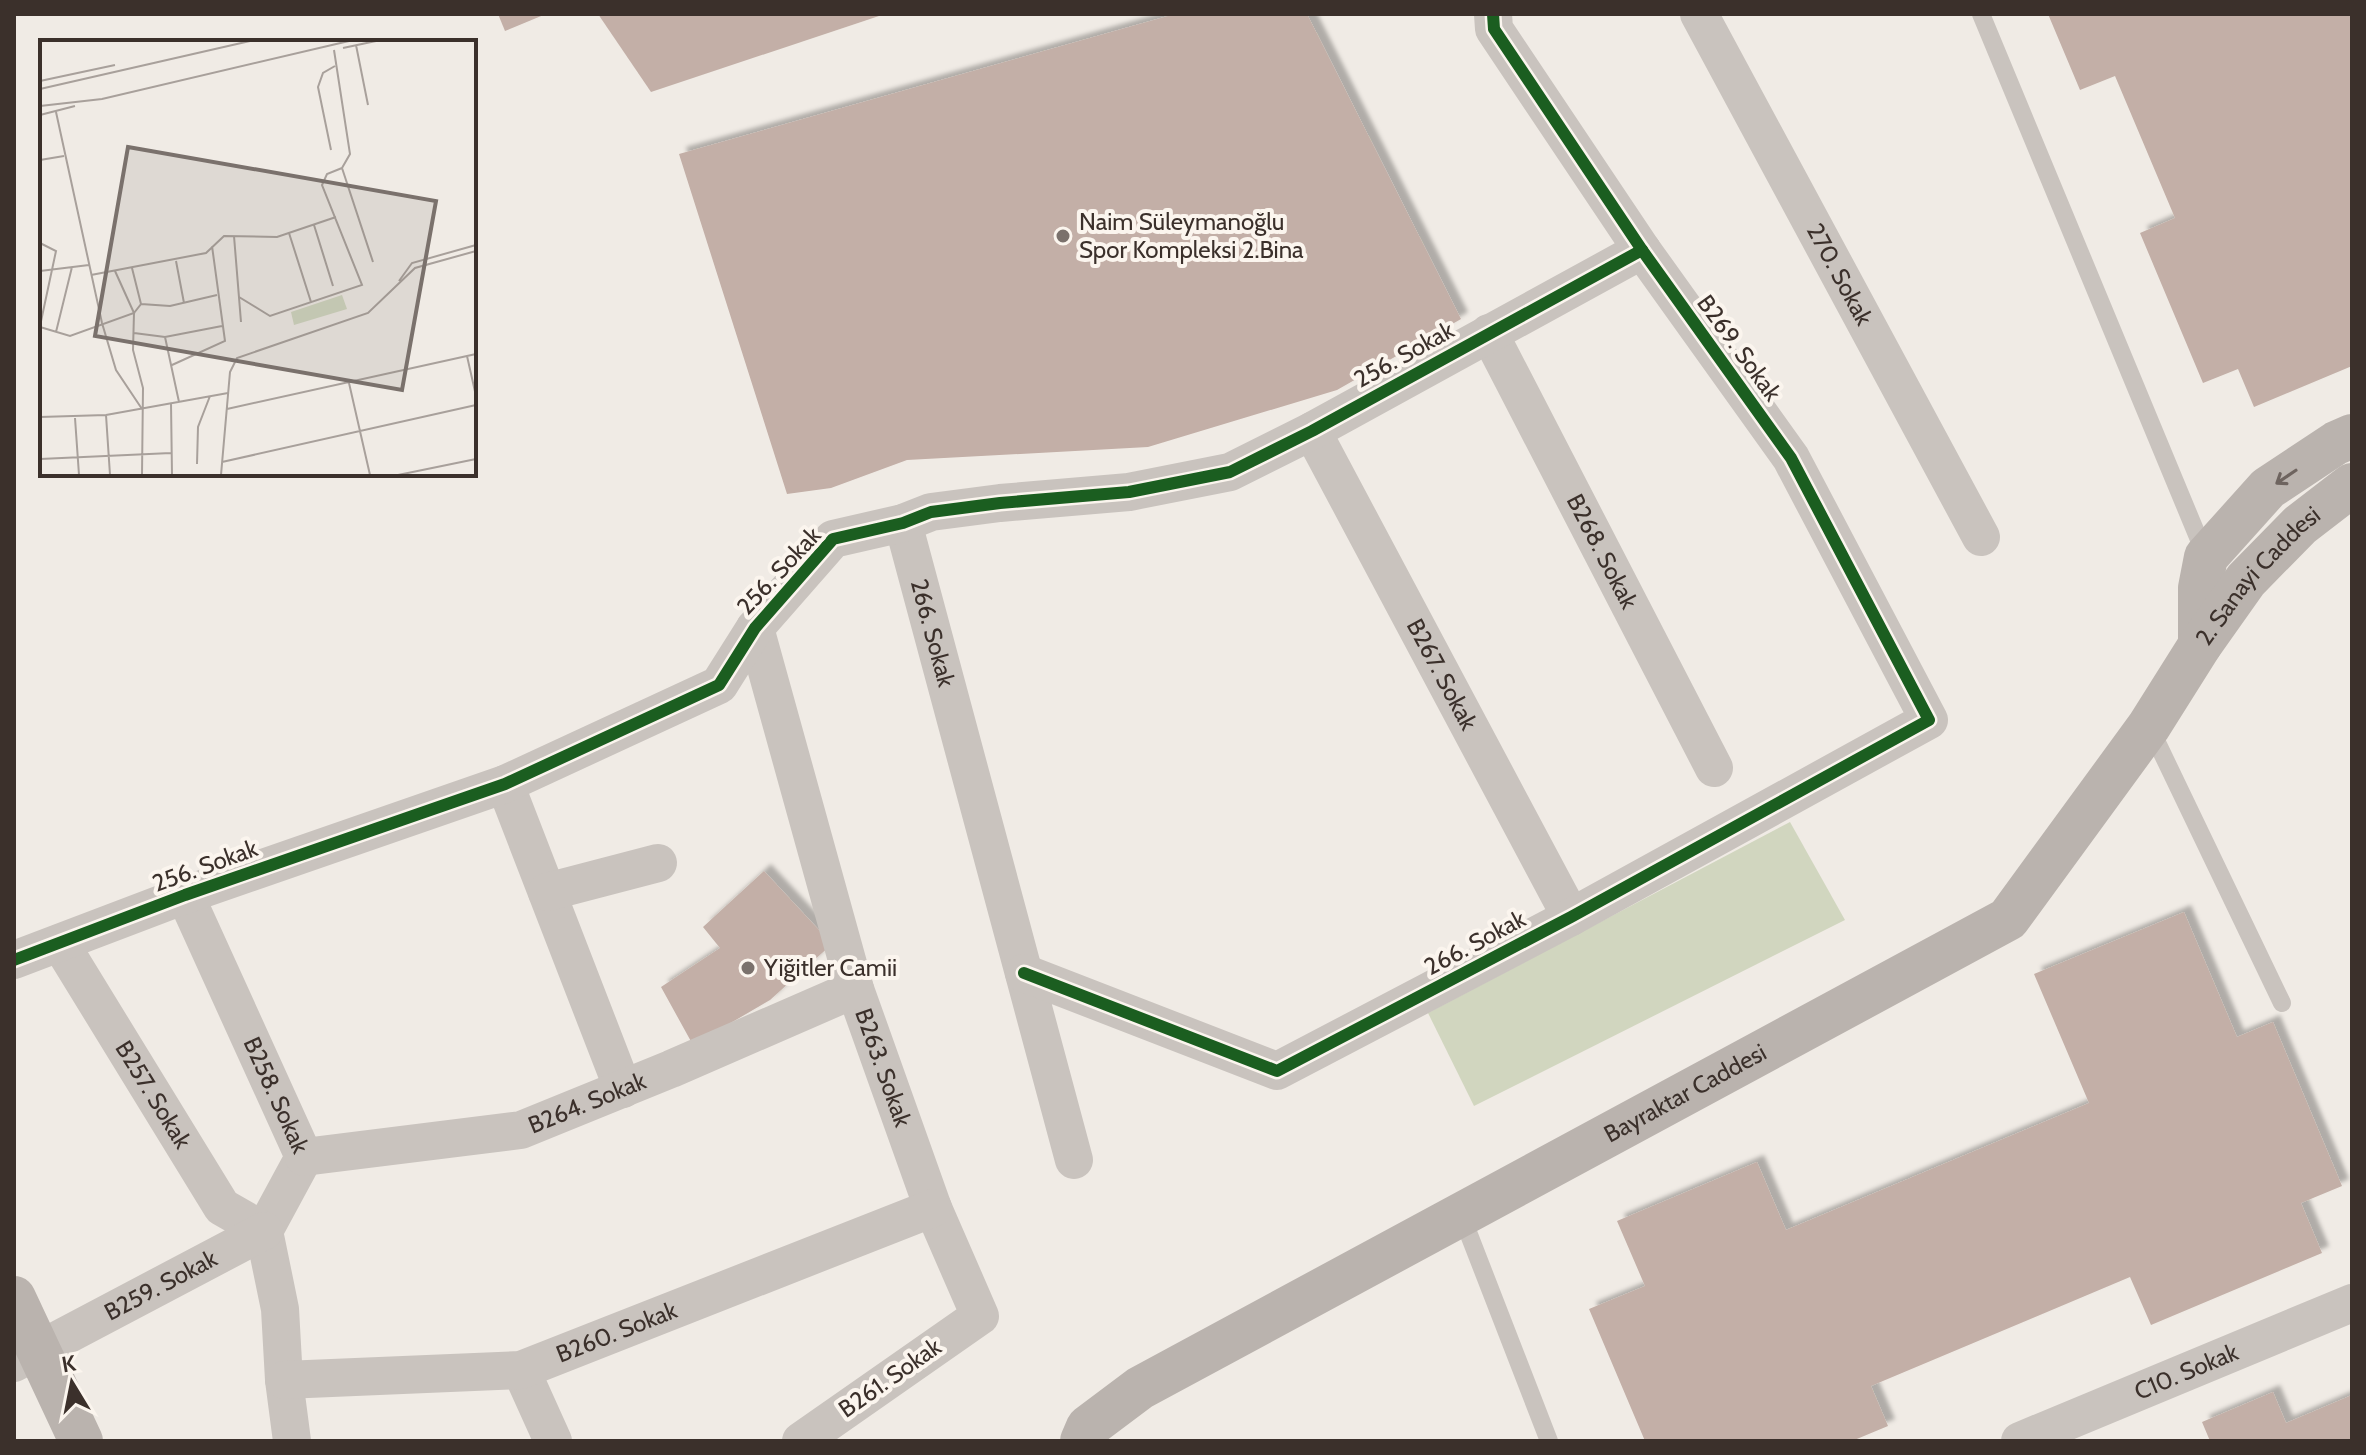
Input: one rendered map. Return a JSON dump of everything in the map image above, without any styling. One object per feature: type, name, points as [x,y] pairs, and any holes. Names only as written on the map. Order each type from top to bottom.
[{"type":"main road","name":"2. Sanayi Caddesi","points":[[2200,645],[2200,588],[2206,557],[2268,488],[2336,443],[2352,436]]},
{"type":"main road","name":"2. Sanayi Caddesi","points":[[2200,645],[2246,580],[2300,525],[2352,485]]},
{"type":"main road","name":"Bayraktar Caddesi","points":[[1082,1441],[1088,1427],[1140,1388],[2008,919],[2149,726],[2200,645]]},
{"type":"main road","points":[[14,1298],[25,1357],[81,1441]]},
{"type":"street","name":"B269. Sokak","points":[[1493,14],[1494,29],[1642,250],[1791,458],[1929,720]]},
{"type":"street","name":"270. Sokak","points":[[1699,14],[1981,537]]},
{"type":"street","name":"256. Sokak","points":[[14,960],[185,895],[505,784],[719,685],[755,628],[833,539],[903,523],[931,512],[1129,492],[1230,472],[1312,431],[1642,250]]},
{"type":"street","name":"B268. Sokak","points":[[1489,333],[1714,768]]},
{"type":"street","name":"B267. Sokak","points":[[1312,431],[1571,917]]},
{"type":"street","name":"266. Sokak","points":[[903,523],[1074,1160]]},
{"type":"street","name":"B263. Sokak","points":[[755,628],[855,989],[933,1208],[980,1316]]},
{"type":"street","name":"266. Sokak","points":[[1024,973],[1277,1071],[1571,917],[1929,720]]},
{"type":"street","points":[[505,784],[623,1089]]},
{"type":"street","points":[[547,892],[658,863]]},
{"type":"street","name":"B258. Sokak","points":[[185,895],[304,1157],[264,1231]]},
{"type":"street","name":"B257. Sokak","points":[[60,943],[222,1207],[264,1231]]},
{"type":"street","name":"B264. Sokak","points":[[304,1157],[521,1130],[855,989]]},
{"type":"street","name":"B260. Sokak","points":[[284,1380],[521,1370],[933,1208]]},
{"type":"street","points":[[264,1231],[280,1309],[284,1380],[292,1441]]},
{"type":"street","name":"B259. Sokak","points":[[25,1357],[264,1231]]},
{"type":"street","name":"C10. Sokak","points":[[2020,1441],[2352,1303]]},
{"type":"street","name":"B261. Sokak","points":[[801,1441],[980,1316]]},
{"type":"street","points":[[521,1370],[553,1441]]},
{"type":"lane","points":[[1981,14],[2206,557]]},
{"type":"lane","points":[[2149,726],[2282,1003]]},
{"type":"lane","points":[[1461,1214],[1549,1441]]},
{"type":"green space","points":[[1790,822],[1845,920],[1474,1106],[1428,1013]]},
{"type":"building","points":[[498,14],[546,14],[505,31]]},
{"type":"building","points":[[598,14],[882,14],[882,15],[651,92]]},
{"type":"building","name":"Naim Süleymanoğlu Spor Kompleksi 2.Bina","points":[[1175,14],[1307,14],[1461,319],[1337,390],[1148,447],[907,460],[831,488],[787,494],[679,154]]},
{"type":"building","points":[[2048,14],[2352,14],[2352,366],[2254,407],[2238,369],[2203,383],[2140,233],[2175,218],[2115,76],[2080,90]]},
{"type":"building","name":"Yiğitler Camii","points":[[764,871],[832,944],[770,1000],[693,1045],[661,987],[720,948],[703,927]]},
{"type":"building","points":[[2184,912],[2237,1037],[2273,1022],[2342,1186],[2301,1203],[2322,1253],[2151,1325],[2130,1277],[1871,1386],[1888,1426],[1852,1441],[1645,1441],[1589,1309],[1645,1286],[1617,1221],[1757,1162],[1786,1230],[2089,1103],[2034,974]]},
{"type":"building","points":[[2273,1392],[2286,1423],[2352,1395],[2352,1441],[2210,1441],[2202,1422]]},
{"type":"cycle path","points":[[1024,973],[1277,1071],[1571,917],[1929,720],[1791,458],[1642,250],[1494,29],[1493,14]]},
{"type":"cycle path","points":[[14,960],[185,895],[505,784],[719,685],[755,628],[833,539],[903,523],[931,512],[1129,492],[1230,472],[1312,431],[1642,250]]},
{"type":"place","name":"Naim Süleymanoğlu Spor Kompleksi 2.Bina","points":[[1063,236]]},
{"type":"place","name":"Yiğitler Camii","points":[[748,968]]}]
